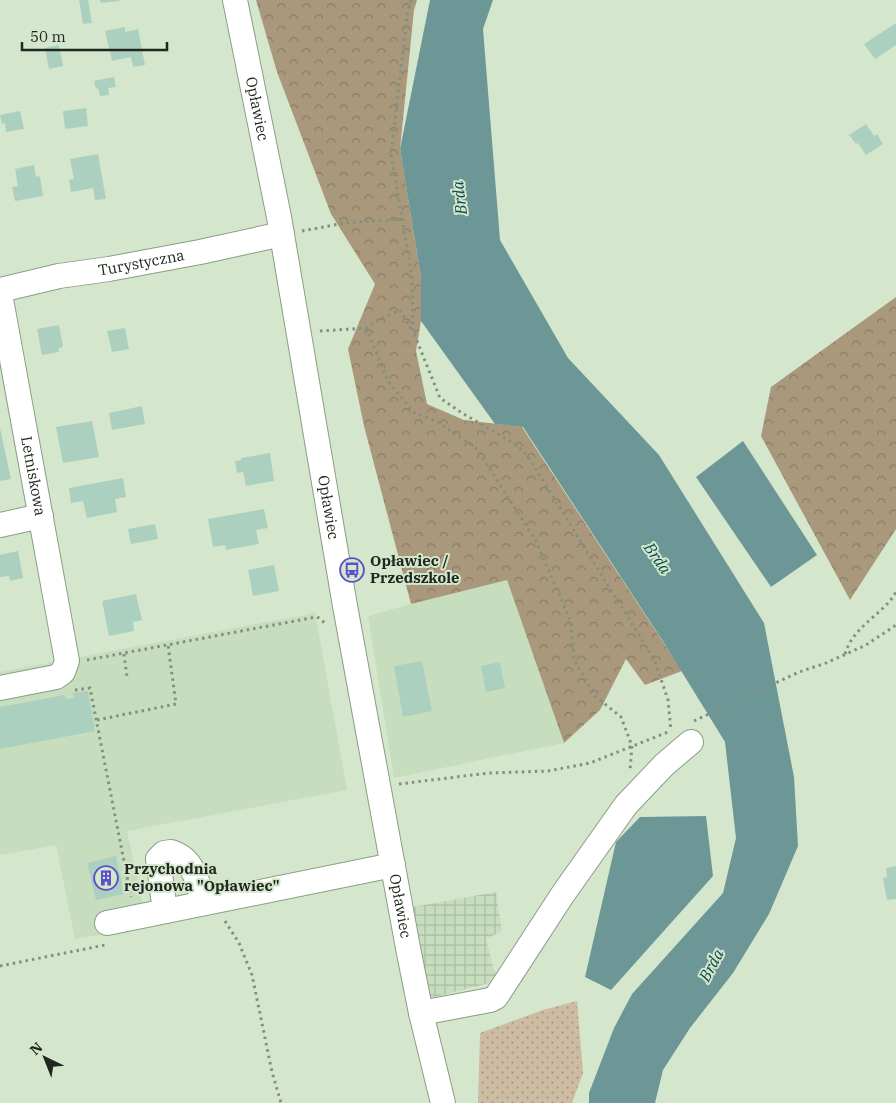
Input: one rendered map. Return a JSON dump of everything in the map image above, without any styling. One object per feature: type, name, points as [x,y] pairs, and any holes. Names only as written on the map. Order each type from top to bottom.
[{"type":"street","name":"Opławiec","points":[[235,0],[282,234],[345,606],[393,865],[421,1013],[442,1103]]},
{"type":"street","name":"Turystyczna","points":[[0,290],[59,276],[154,260],[282,234]]},
{"type":"street","name":"Letniskowa","points":[[0,294],[67,659]]},
{"type":"street","points":[[0,525],[41,516]]},
{"type":"street","points":[[0,688],[56,677],[63,672],[67,659]]},
{"type":"street","points":[[421,1013],[490,1000],[496,997],[626,805],[664,765],[683,731]]},
{"type":"street","points":[[165,911],[158,860],[164,854],[171,852],[182,856],[193,870],[207,902]]},
{"type":"street","points":[[110,933],[165,911],[393,865]]},
{"type":"path","points":[[411,0],[407,15],[391,155],[412,276],[413,331]]},
{"type":"path","points":[[282,234],[345,223],[402,219]]},
{"type":"path","points":[[298,332],[366,328],[400,310],[413,331],[440,398],[462,414],[518,446],[529,458],[655,661],[668,700],[683,731]]},
{"type":"path","points":[[366,328],[388,381],[413,412],[438,422],[477,449],[536,542],[571,622],[574,660],[595,696],[621,718],[632,746]]},
{"type":"path","points":[[844,654],[848,643],[896,592]]},
{"type":"path","points":[[67,659],[77,661],[124,654],[316,617],[326,624],[328,633]]},
{"type":"path","points":[[391,785],[489,773],[548,771],[590,763],[632,746],[683,731],[799,672],[866,645],[896,625]]},
{"type":"path","points":[[97,720],[176,704],[168,645]]},
{"type":"path","points":[[124,654],[127,677]]},
{"type":"path","points":[[207,902],[215,906],[239,943],[252,975],[272,1072],[281,1103]]},
{"type":"path","points":[[0,966],[110,933]]},
{"type":"shaded area","points":[[507,579],[564,743],[394,778],[368,616]]},
{"type":"shaded area","points":[[315,612],[347,790],[127,831],[148,927],[75,939],[56,845],[0,855],[0,672]]},
{"type":"shaded area","points":[[496,892],[502,931],[486,939],[497,981],[430,998],[413,907]]},
{"type":"shaded area","points":[[577,1001],[583,1073],[572,1103],[478,1103],[480,1033],[543,1010]]},
{"type":"green space","points":[[256,0],[417,0],[414,10],[400,149],[421,277],[421,321],[416,351],[427,404],[464,420],[522,427],[682,671],[645,685],[626,659],[600,710],[564,743],[507,580],[411,604],[364,426],[348,349],[375,284],[331,214],[277,72]]},
{"type":"green space","points":[[896,297],[896,529],[850,600],[761,436],[771,387]]},
{"type":"water","name":"Brda","points":[[430,0],[493,0],[483,29],[500,240],[568,358],[659,455],[764,623],[794,777],[798,846],[769,914],[733,973],[690,1028],[663,1070],[655,1103],[589,1103],[589,1093],[614,1028],[632,994],[723,893],[736,838],[725,742],[664,643],[523,427],[495,424],[421,321],[421,277],[400,149]]},
{"type":"water","points":[[743,441],[817,555],[771,587],[696,477]]},
{"type":"water","points":[[706,816],[713,876],[611,990],[585,977],[616,842],[640,817]]},
{"type":"building","points":[[79,0],[88,0],[92,23],[83,24]]},
{"type":"building","points":[[100,0],[119,0],[119,1],[101,3]]},
{"type":"building","points":[[896,23],[896,45],[875,59],[864,44]]},
{"type":"building","points":[[125,27],[125,32],[138,29],[145,65],[133,67],[131,57],[112,61],[105,31]]},
{"type":"building","points":[[59,45],[63,66],[49,69],[45,48]]},
{"type":"building","points":[[114,77],[116,87],[108,88],[109,95],[100,96],[94,81]]},
{"type":"building","points":[[86,108],[88,126],[65,129],[63,111]]},
{"type":"building","points":[[20,111],[24,129],[6,132],[5,123],[2,124],[0,115]]},
{"type":"building","points":[[866,124],[874,136],[877,134],[883,144],[866,155],[858,143],[856,144],[849,135]]},
{"type":"building","points":[[98,154],[106,199],[95,200],[93,188],[71,192],[69,180],[74,179],[70,159]]},
{"type":"building","points":[[34,165],[36,177],[40,176],[43,196],[15,201],[12,187],[18,186],[15,169]]},
{"type":"building","points":[[59,325],[63,346],[58,349],[59,352],[42,355],[37,329]]},
{"type":"building","points":[[125,328],[129,349],[112,352],[107,331]]},
{"type":"building","points":[[142,406],[145,424],[112,430],[109,413]]},
{"type":"building","points":[[92,421],[99,457],[63,463],[56,427]]},
{"type":"building","points":[[0,428],[11,479],[0,481]]},
{"type":"building","points":[[270,453],[274,481],[246,486],[243,472],[237,473],[235,461],[241,460],[241,458]]},
{"type":"building","points":[[123,478],[126,497],[115,499],[117,512],[87,518],[83,501],[71,503],[69,488]]},
{"type":"building","points":[[264,509],[268,528],[256,530],[259,544],[226,550],[225,545],[213,547],[208,519]]},
{"type":"building","points":[[155,524],[158,539],[131,544],[128,529]]},
{"type":"building","points":[[18,551],[23,578],[10,581],[9,576],[0,577],[0,555]]},
{"type":"building","points":[[274,565],[279,591],[253,596],[248,570]]},
{"type":"building","points":[[136,594],[142,620],[133,622],[134,631],[109,636],[102,601]]},
{"type":"building","points":[[422,661],[432,711],[403,717],[394,666]]},
{"type":"building","points":[[500,662],[505,688],[486,692],[481,666]]},
{"type":"building","points":[[88,691],[95,731],[0,749],[0,707],[65,695],[66,699],[74,698],[73,693]]},
{"type":"building","name":"Przychodnia rejonowa \"Opławiec\"","points":[[116,856],[124,894],[96,900],[87,863]]},
{"type":"building","points":[[896,866],[896,899],[887,900],[883,878],[887,877],[886,868]]},
{"type":"place","name":"Opławiec / Przedszkole","points":[[352,570]]},
{"type":"place","name":"Przychodnia rejonowa \"Opławiec\"","points":[[106,878]]}]
